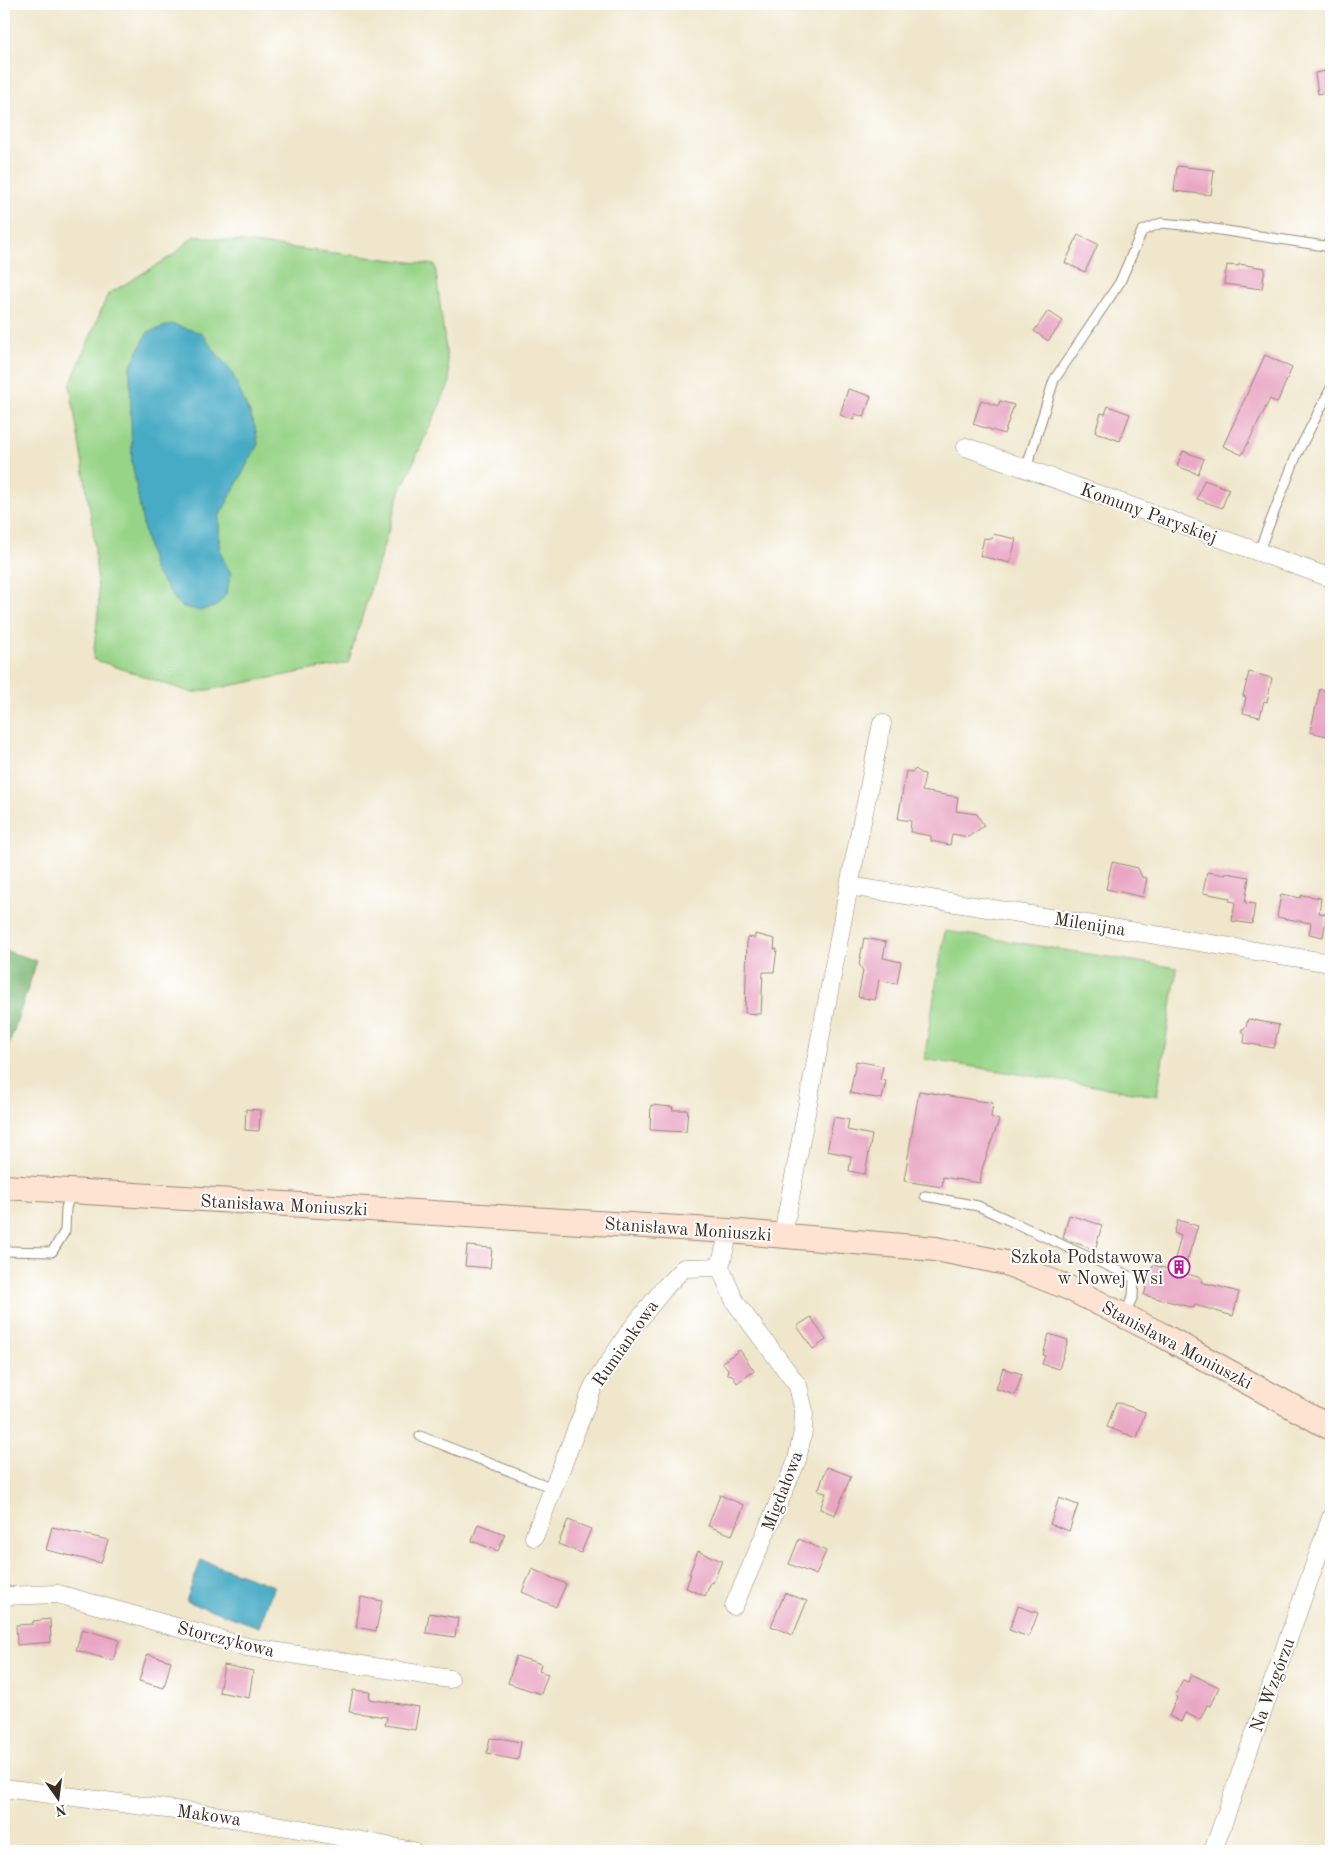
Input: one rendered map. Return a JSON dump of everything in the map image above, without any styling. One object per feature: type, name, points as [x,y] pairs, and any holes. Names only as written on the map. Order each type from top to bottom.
[{"type":"main road","name":"Stanisława Moniuszki","points":[[4,1187],[729,1231],[936,1249],[1006,1264],[1069,1288],[1331,1428]]},
{"type":"street","name":"Komuny Paryskiej","points":[[966,447],[1331,578]]},
{"type":"street","points":[[782,1235],[882,723]]},
{"type":"street","name":"Milenijna","points":[[849,886],[1331,963]]},
{"type":"street","points":[[720,1267],[729,1231]]},
{"type":"street","name":"Migdałowa","points":[[720,1267],[735,1302],[798,1386],[804,1411],[803,1431],[797,1460],[734,1606]]},
{"type":"street","name":"Rumiankowa","points":[[534,1537],[594,1386],[629,1332],[666,1286],[684,1268],[720,1267]]},
{"type":"street","name":"Na Wzgórzu","points":[[1212,1851],[1331,1518]]},
{"type":"street","name":"Storczykowa","points":[[4,1596],[58,1594],[247,1647],[450,1680]]},
{"type":"street","name":"Makowa","points":[[4,1788],[269,1824],[413,1851]]},
{"type":"lane","points":[[1026,469],[1054,380],[1120,282],[1142,231],[1161,223],[1186,225],[1331,247]]},
{"type":"lane","points":[[1258,552],[1297,454],[1331,388]]},
{"type":"lane","points":[[4,1251],[52,1252],[65,1231],[66,1208],[71,1192]]},
{"type":"lane","points":[[925,1196],[978,1206],[1134,1278],[1133,1296],[1124,1316]]},
{"type":"lane","points":[[420,1436],[553,1488]]},
{"type":"green space","points":[[194,236],[435,265],[450,382],[400,492],[348,663],[192,693],[93,659],[99,603],[93,529],[70,385],[108,294],[172,256]],"holes":[[[130,367],[249,410],[258,444],[219,517],[219,543],[222,557],[231,574],[180,606],[154,570],[144,530],[132,462]]]},
{"type":"green space","points":[[945,931],[1177,968],[1157,1096],[924,1059]]},
{"type":"green space","points":[[4,950],[37,961],[4,1060]]},
{"type":"water","points":[[172,324],[201,333],[232,373],[255,427],[258,444],[219,517],[219,543],[222,557],[231,574],[226,594],[217,606],[200,611],[180,606],[154,570],[144,530],[132,462],[130,367],[148,332]]},
{"type":"water","points":[[201,1560],[274,1586],[259,1627],[186,1601]]},
{"type":"building","points":[[1331,70],[1331,91],[1318,94],[1315,73]]},
{"type":"building","points":[[1177,166],[1214,170],[1211,195],[1174,191]]},
{"type":"building","points":[[1078,235],[1098,244],[1085,272],[1065,263]]},
{"type":"building","points":[[1239,264],[1265,268],[1262,289],[1224,284],[1227,265],[1239,266]]},
{"type":"building","points":[[1048,311],[1063,321],[1048,341],[1034,331]]},
{"type":"building","points":[[1265,355],[1292,368],[1277,403],[1270,399],[1242,455],[1223,446]]},
{"type":"building","points":[[848,389],[871,396],[864,417],[855,414],[853,420],[840,415]]},
{"type":"building","points":[[981,400],[998,406],[1000,401],[1014,405],[1004,434],[973,424]]},
{"type":"building","points":[[1108,406],[1130,414],[1120,441],[1095,432],[1101,413],[1105,414]]},
{"type":"building","points":[[1183,451],[1204,459],[1198,474],[1177,466]]},
{"type":"building","points":[[1204,480],[1229,489],[1222,508],[1197,499]]},
{"type":"building","points":[[993,534],[1016,539],[1010,563],[980,556],[984,538],[992,539]]},
{"type":"building","points":[[1249,672],[1272,678],[1267,702],[1264,701],[1260,717],[1243,713],[1246,697],[1243,696]]},
{"type":"building","points":[[1320,689],[1331,692],[1331,737],[1310,732]]},
{"type":"building","points":[[916,769],[920,773],[925,774],[922,791],[958,797],[956,811],[977,814],[984,826],[968,837],[952,834],[950,845],[931,841],[931,836],[910,832],[911,821],[898,819],[906,771],[912,772]]},
{"type":"building","points":[[1112,862],[1138,868],[1142,877],[1147,878],[1143,897],[1106,889]]},
{"type":"building","points":[[1207,872],[1249,877],[1245,903],[1255,904],[1252,924],[1232,921],[1235,902],[1229,901],[1230,898],[1203,893]]},
{"type":"building","points":[[1281,894],[1301,898],[1301,895],[1321,898],[1319,913],[1327,914],[1323,937],[1309,934],[1311,923],[1277,917]]},
{"type":"building","points":[[755,934],[775,939],[774,949],[777,949],[774,972],[763,972],[761,1014],[745,1013],[747,937],[755,938]]},
{"type":"building","points":[[864,938],[886,942],[883,958],[901,962],[897,984],[879,980],[875,1000],[858,997],[863,971],[859,964]]},
{"type":"building","points":[[1248,1019],[1279,1025],[1274,1048],[1244,1043],[1245,1035],[1241,1030],[1246,1027]]},
{"type":"building","points":[[856,1061],[883,1066],[880,1080],[886,1081],[882,1099],[850,1093]]},
{"type":"building","points":[[919,1091],[993,1103],[991,1117],[999,1120],[982,1169],[980,1183],[943,1177],[942,1187],[904,1181]]},
{"type":"building","points":[[651,1105],[673,1107],[672,1110],[688,1110],[686,1132],[650,1130]]},
{"type":"building","points":[[246,1109],[260,1110],[259,1131],[245,1130]]},
{"type":"building","points":[[834,1117],[849,1120],[847,1130],[872,1135],[865,1174],[849,1171],[851,1156],[827,1151]]},
{"type":"building","points":[[1069,1215],[1102,1225],[1095,1250],[1063,1238]]},
{"type":"building","name":"Szkoła Podstawowa w Nowej Wsi","points":[[1178,1220],[1198,1226],[1183,1273],[1202,1278],[1201,1282],[1239,1292],[1233,1316],[1195,1305],[1194,1308],[1144,1295],[1153,1265],[1172,1270],[1181,1236],[1174,1233]]},
{"type":"building","points":[[467,1246],[492,1248],[490,1268],[465,1266]]},
{"type":"building","points":[[811,1317],[826,1340],[813,1349],[797,1326]]},
{"type":"building","points":[[1049,1334],[1068,1340],[1059,1369],[1042,1364]]},
{"type":"building","points":[[740,1350],[754,1371],[737,1383],[732,1375],[727,1374],[728,1369],[722,1362]]},
{"type":"building","points":[[1003,1368],[1022,1374],[1015,1395],[996,1389]]},
{"type":"building","points":[[1116,1402],[1145,1412],[1137,1438],[1107,1427]]},
{"type":"building","points":[[827,1467],[851,1476],[835,1515],[820,1509],[826,1493],[818,1491]]},
{"type":"building","points":[[720,1495],[744,1505],[732,1535],[708,1526]]},
{"type":"building","points":[[1059,1498],[1078,1505],[1069,1531],[1050,1524]]},
{"type":"building","points":[[568,1520],[591,1529],[581,1553],[558,1544]]},
{"type":"building","points":[[478,1524],[505,1534],[498,1551],[472,1541]]},
{"type":"building","points":[[52,1527],[108,1540],[101,1563],[46,1550]]},
{"type":"building","points":[[799,1539],[826,1551],[816,1575],[789,1564]]},
{"type":"building","points":[[698,1551],[722,1561],[713,1583],[711,1582],[705,1596],[686,1588]]},
{"type":"building","points":[[532,1569],[566,1584],[556,1607],[522,1592]]},
{"type":"building","points":[[785,1593],[807,1601],[793,1635],[771,1626]]},
{"type":"building","points":[[361,1597],[382,1601],[376,1631],[356,1627]]},
{"type":"building","points":[[1018,1606],[1038,1613],[1029,1637],[1009,1630]]},
{"type":"building","points":[[429,1613],[458,1618],[455,1637],[426,1633]]},
{"type":"building","points":[[50,1619],[51,1642],[17,1645],[16,1625],[33,1624],[33,1621]]},
{"type":"building","points":[[82,1629],[119,1640],[113,1661],[76,1650]]},
{"type":"building","points":[[147,1654],[171,1661],[164,1688],[139,1681]]},
{"type":"building","points":[[516,1656],[541,1664],[539,1671],[548,1674],[541,1694],[508,1683]]},
{"type":"building","points":[[224,1665],[253,1671],[249,1698],[219,1692]]},
{"type":"building","points":[[1191,1674],[1219,1687],[1210,1706],[1207,1705],[1200,1720],[1185,1713],[1181,1722],[1169,1716],[1177,1698],[1175,1696],[1183,1680],[1188,1682]]},
{"type":"building","points":[[353,1690],[370,1692],[369,1699],[419,1707],[415,1730],[385,1725],[387,1717],[349,1712]]},
{"type":"building","points":[[490,1738],[521,1742],[518,1760],[487,1753]]},
{"type":"place","name":"Szkoła Podstawowa w Nowej Wsi","points":[[1179,1267]]}]
